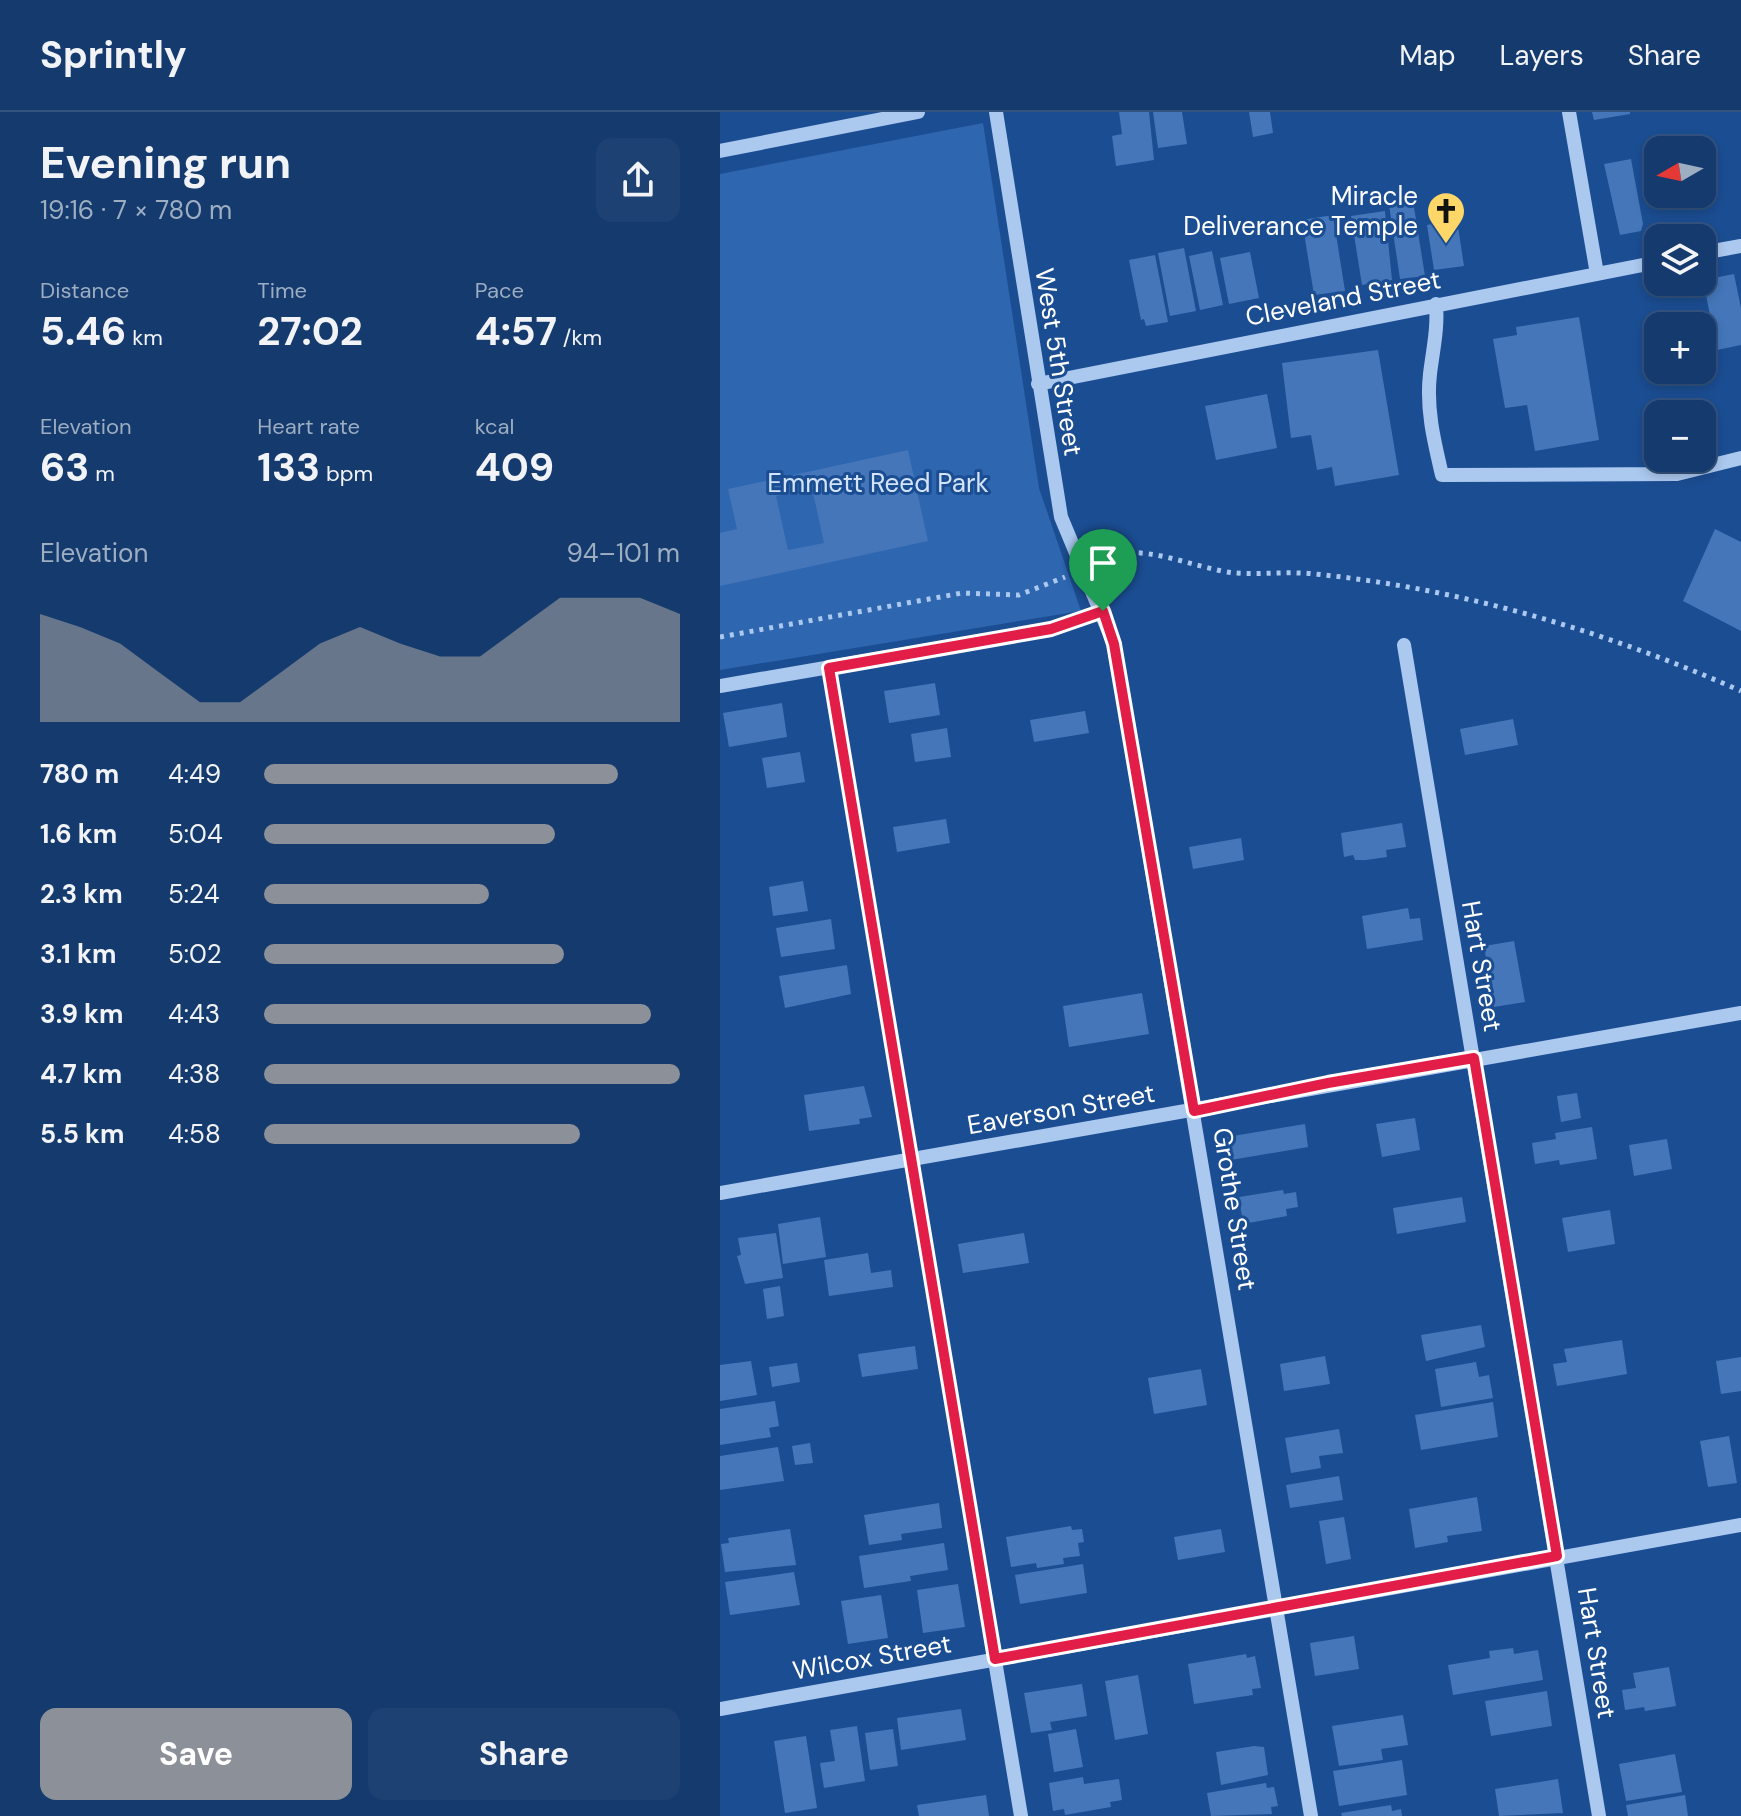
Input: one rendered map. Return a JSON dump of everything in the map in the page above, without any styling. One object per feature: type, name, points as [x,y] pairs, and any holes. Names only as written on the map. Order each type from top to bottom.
[{"type":"street","points":[[720,151],[918,112]]},
{"type":"street","name":"West 5th Street","points":[[996,112],[1061,517],[1103,611]]},
{"type":"street","points":[[1569,112],[1597,274]]},
{"type":"street","points":[[1716,250],[1741,246]]},
{"type":"street","name":"Cleveland Street","points":[[1038,384],[1644,265]]},
{"type":"street","points":[[1436,304],[1438,329],[1430,376],[1430,424],[1442,475],[1677,474],[1741,458]]},
{"type":"street","points":[[720,686],[1051,629],[1103,611]]},
{"type":"street","name":"Grothe Street","points":[[1103,611],[1114,644],[1311,1816]]},
{"type":"street","name":"Hart Street","points":[[1404,645],[1599,1816]]},
{"type":"street","points":[[829,668],[1021,1816]]},
{"type":"street","name":"Eaverson Street","points":[[720,1193],[1194,1111],[1328,1083],[1741,1013]]},
{"type":"street","name":"Wilcox Street","points":[[720,1709],[1741,1525]]},
{"type":"path","points":[[1096,563],[1110,555],[1136,550],[1236,573],[1313,574],[1500,605],[1610,638],[1741,691]]},
{"type":"path","points":[[720,637],[962,593],[1019,595],[1066,577]]},
{"type":"green space","name":"Emmett Reed Park","points":[[983,123],[1039,488],[1081,611],[720,670],[720,174]]},
{"type":"building","points":[[1119,112],[1149,112],[1154,160],[1116,166],[1112,136],[1122,134]]},
{"type":"building","points":[[1153,112],[1182,112],[1187,144],[1158,148]]},
{"type":"building","points":[[1249,112],[1270,112],[1273,133],[1253,137]]},
{"type":"building","points":[[1592,112],[1630,112],[1630,114],[1594,120]]},
{"type":"building","points":[[1631,159],[1643,224],[1641,231],[1620,235],[1604,164]]},
{"type":"building","points":[[1413,201],[1425,276],[1400,279],[1389,205]]},
{"type":"building","points":[[1385,211],[1392,280],[1362,285],[1351,216]]},
{"type":"building","points":[[1333,215],[1345,291],[1314,295],[1302,220]]},
{"type":"building","name":"Miracle Deliverance Temple","points":[[1457,220],[1464,266],[1434,270],[1427,225]]},
{"type":"building","points":[[1184,248],[1196,311],[1170,316],[1158,253]]},
{"type":"building","points":[[1212,251],[1223,305],[1200,310],[1189,256]]},
{"type":"building","points":[[1250,252],[1259,298],[1229,304],[1220,258]]},
{"type":"building","points":[[1155,255],[1168,322],[1146,326],[1144,319],[1141,320],[1129,260]]},
{"type":"building","points":[[1734,274],[1741,308],[1741,345],[1717,350],[1716,312],[1709,312],[1706,296],[1716,296],[1716,277]]},
{"type":"building","points":[[1579,317],[1599,440],[1535,451],[1527,405],[1505,408],[1493,339],[1517,335],[1516,327]]},
{"type":"building","points":[[1378,350],[1399,475],[1335,486],[1332,467],[1317,470],[1311,435],[1291,438],[1282,363]]},
{"type":"building","points":[[1267,394],[1277,448],[1216,460],[1205,406]]},
{"type":"building","points":[[908,450],[928,541],[720,586],[720,533],[737,529],[728,489]],"holes":[[[812,488],[824,543],[788,550],[776,496]]]},
{"type":"building","points":[[1715,529],[1741,542],[1741,631],[1683,601]]},
{"type":"building","points":[[935,683],[940,715],[889,723],[884,691]]},
{"type":"building","points":[[782,703],[787,737],[729,747],[723,713]]},
{"type":"building","points":[[1085,711],[1089,733],[1034,742],[1030,720]]},
{"type":"building","points":[[1513,719],[1518,745],[1465,755],[1460,729]]},
{"type":"building","points":[[947,728],[951,757],[915,762],[911,734]]},
{"type":"building","points":[[800,752],[805,782],[767,788],[762,758]]},
{"type":"building","points":[[946,819],[950,843],[897,852],[893,827]]},
{"type":"building","points":[[1402,823],[1406,847],[1386,850],[1387,857],[1355,860],[1353,855],[1344,857],[1341,833]]},
{"type":"building","points":[[1241,838],[1244,860],[1193,869],[1189,847]]},
{"type":"building","points":[[803,881],[808,911],[773,916],[769,887]]},
{"type":"building","points":[[1408,908],[1410,919],[1420,918],[1423,940],[1367,949],[1362,916]]},
{"type":"building","points":[[831,919],[835,949],[781,957],[776,928]]},
{"type":"building","points":[[1514,941],[1525,1002],[1494,1007],[1484,946]]},
{"type":"building","points":[[847,965],[851,994],[785,1008],[779,976]]},
{"type":"building","points":[[1142,993],[1149,1034],[1069,1047],[1063,1006]]},
{"type":"building","points":[[864,1086],[872,1117],[859,1119],[860,1124],[809,1131],[804,1095]]},
{"type":"building","points":[[1577,1093],[1581,1118],[1561,1122],[1557,1096]]},
{"type":"building","points":[[1415,1118],[1420,1150],[1382,1157],[1376,1124]]},
{"type":"building","points":[[1305,1124],[1308,1147],[1231,1160],[1227,1137]]},
{"type":"building","points":[[1592,1127],[1597,1159],[1560,1165],[1559,1160],[1535,1164],[1532,1143],[1556,1139],[1555,1133]]},
{"type":"building","points":[[1667,1139],[1672,1169],[1634,1176],[1629,1145]]},
{"type":"building","points":[[1283,1190],[1284,1194],[1296,1192],[1298,1207],[1286,1209],[1287,1216],[1243,1224],[1239,1197]]},
{"type":"building","points":[[1462,1197],[1466,1222],[1397,1234],[1393,1208]]},
{"type":"building","points":[[1610,1210],[1615,1244],[1568,1252],[1562,1218]]},
{"type":"building","points":[[820,1217],[826,1257],[783,1264],[778,1224]]},
{"type":"building","points":[[776,1233],[783,1278],[745,1284],[737,1256],[741,1255],[738,1238]]},
{"type":"building","points":[[1024,1233],[1029,1263],[963,1273],[958,1244]]},
{"type":"building","points":[[868,1253],[871,1273],[891,1270],[893,1287],[829,1296],[824,1260]]},
{"type":"building","points":[[780,1286],[784,1316],[767,1319],[763,1289]]},
{"type":"building","points":[[1481,1325],[1485,1347],[1426,1361],[1421,1335]]},
{"type":"building","points":[[1622,1340],[1627,1374],[1557,1386],[1553,1364],[1567,1362],[1564,1349]]},
{"type":"building","points":[[915,1346],[918,1369],[862,1377],[858,1354]]},
{"type":"building","points":[[1325,1356],[1330,1384],[1284,1391],[1280,1364]]},
{"type":"building","points":[[1741,1357],[1741,1391],[1721,1394],[1716,1361]]},
{"type":"building","points":[[751,1361],[757,1395],[720,1401],[720,1365]]},
{"type":"building","points":[[1476,1362],[1479,1377],[1489,1375],[1493,1398],[1441,1407],[1435,1369]]},
{"type":"building","points":[[797,1363],[800,1382],[772,1387],[769,1367]]},
{"type":"building","points":[[1201,1369],[1207,1405],[1154,1414],[1148,1378]]},
{"type":"building","points":[[775,1401],[779,1426],[769,1428],[771,1437],[720,1445],[720,1409]]},
{"type":"building","points":[[1493,1402],[1498,1437],[1421,1450],[1415,1415]]},
{"type":"building","points":[[1339,1429],[1343,1453],[1319,1456],[1321,1468],[1291,1473],[1285,1438]]},
{"type":"building","points":[[1729,1436],[1737,1483],[1708,1487],[1700,1441]]},
{"type":"building","points":[[810,1443],[813,1463],[795,1465],[792,1446]]},
{"type":"building","points":[[778,1447],[784,1481],[720,1490],[720,1456]]},
{"type":"building","points":[[1339,1476],[1343,1500],[1290,1508],[1286,1485]]},
{"type":"building","points":[[1477,1497],[1482,1531],[1447,1536],[1448,1542],[1415,1548],[1409,1509]]},
{"type":"building","points":[[939,1503],[942,1528],[901,1534],[902,1540],[869,1545],[864,1515]]},
{"type":"building","points":[[1344,1517],[1351,1559],[1326,1564],[1319,1521]]},
{"type":"building","points":[[1071,1526],[1072,1530],[1082,1529],[1084,1542],[1078,1543],[1080,1556],[1063,1558],[1064,1564],[1037,1568],[1036,1563],[1011,1567],[1006,1537]]},
{"type":"building","points":[[790,1529],[796,1565],[725,1572],[721,1544],[729,1543],[728,1538]]},
{"type":"building","points":[[1221,1529],[1225,1552],[1178,1560],[1174,1537]]},
{"type":"building","points":[[944,1543],[948,1570],[910,1576],[911,1581],[864,1588],[859,1556]]},
{"type":"building","points":[[1083,1564],[1087,1593],[1020,1604],[1015,1575]]},
{"type":"building","points":[[794,1572],[800,1605],[730,1615],[725,1582]]},
{"type":"building","points":[[958,1584],[965,1627],[923,1633],[917,1590]]},
{"type":"building","points":[[881,1595],[888,1638],[848,1644],[841,1601]]},
{"type":"building","points":[[1354,1636],[1359,1669],[1315,1676],[1310,1643]]},
{"type":"building","points":[[1513,1648],[1514,1654],[1538,1650],[1543,1680],[1453,1695],[1448,1665],[1490,1658],[1489,1651]]},
{"type":"building","points":[[1246,1654],[1247,1658],[1255,1656],[1261,1688],[1252,1689],[1253,1695],[1194,1704],[1188,1664]]},
{"type":"building","points":[[1669,1667],[1676,1706],[1645,1711],[1644,1707],[1625,1710],[1622,1690],[1636,1688],[1633,1673]]},
{"type":"building","points":[[1138,1675],[1148,1734],[1115,1740],[1105,1681]]},
{"type":"building","points":[[1082,1684],[1087,1716],[1050,1722],[1052,1730],[1031,1733],[1024,1693]]},
{"type":"building","points":[[1547,1691],[1552,1726],[1491,1736],[1485,1701]]},
{"type":"building","points":[[961,1709],[966,1740],[901,1750],[897,1718]]},
{"type":"building","points":[[1403,1715],[1408,1745],[1381,1749],[1383,1760],[1339,1766],[1332,1726]]},
{"type":"building","points":[[857,1726],[865,1781],[824,1788],[820,1763],[835,1761],[830,1730]]},
{"type":"building","points":[[893,1729],[898,1766],[870,1770],[865,1733]]},
{"type":"building","points":[[1076,1729],[1083,1767],[1054,1772],[1048,1734]]},
{"type":"building","points":[[806,1736],[817,1808],[785,1813],[774,1741]]},
{"type":"building","points":[[1264,1747],[1268,1775],[1221,1785],[1216,1752]]},
{"type":"building","points":[[1675,1754],[1682,1792],[1626,1801],[1619,1764]]},
{"type":"building","points":[[1402,1760],[1407,1795],[1339,1806],[1333,1771]]},
{"type":"building","points":[[1083,1777],[1084,1784],[1119,1779],[1122,1800],[1110,1802],[1111,1807],[1065,1815],[1064,1809],[1053,1811],[1049,1783]]},
{"type":"building","points":[[1558,1779],[1563,1813],[1499,1816],[1495,1789]]},
{"type":"building","points":[[1266,1783],[1267,1788],[1274,1787],[1278,1806],[1271,1807],[1272,1814],[1211,1816],[1207,1793]]},
{"type":"building","points":[[986,1795],[989,1816],[919,1816],[917,1805]]},
{"type":"building","points":[[1685,1795],[1688,1816],[1628,1816],[1626,1805]]},
{"type":"building","points":[[1391,1805],[1392,1811],[1401,1809],[1402,1816],[1342,1816],[1341,1813]]},
{"type":"place","name":"Miracle Deliverance Temple","points":[[1446,245]]},
{"type":"route","points":[[1103,611],[1114,644],[1194,1111],[1328,1083],[1474,1058],[1557,1556],[995,1659],[829,668],[1051,629],[1103,611]]}]
